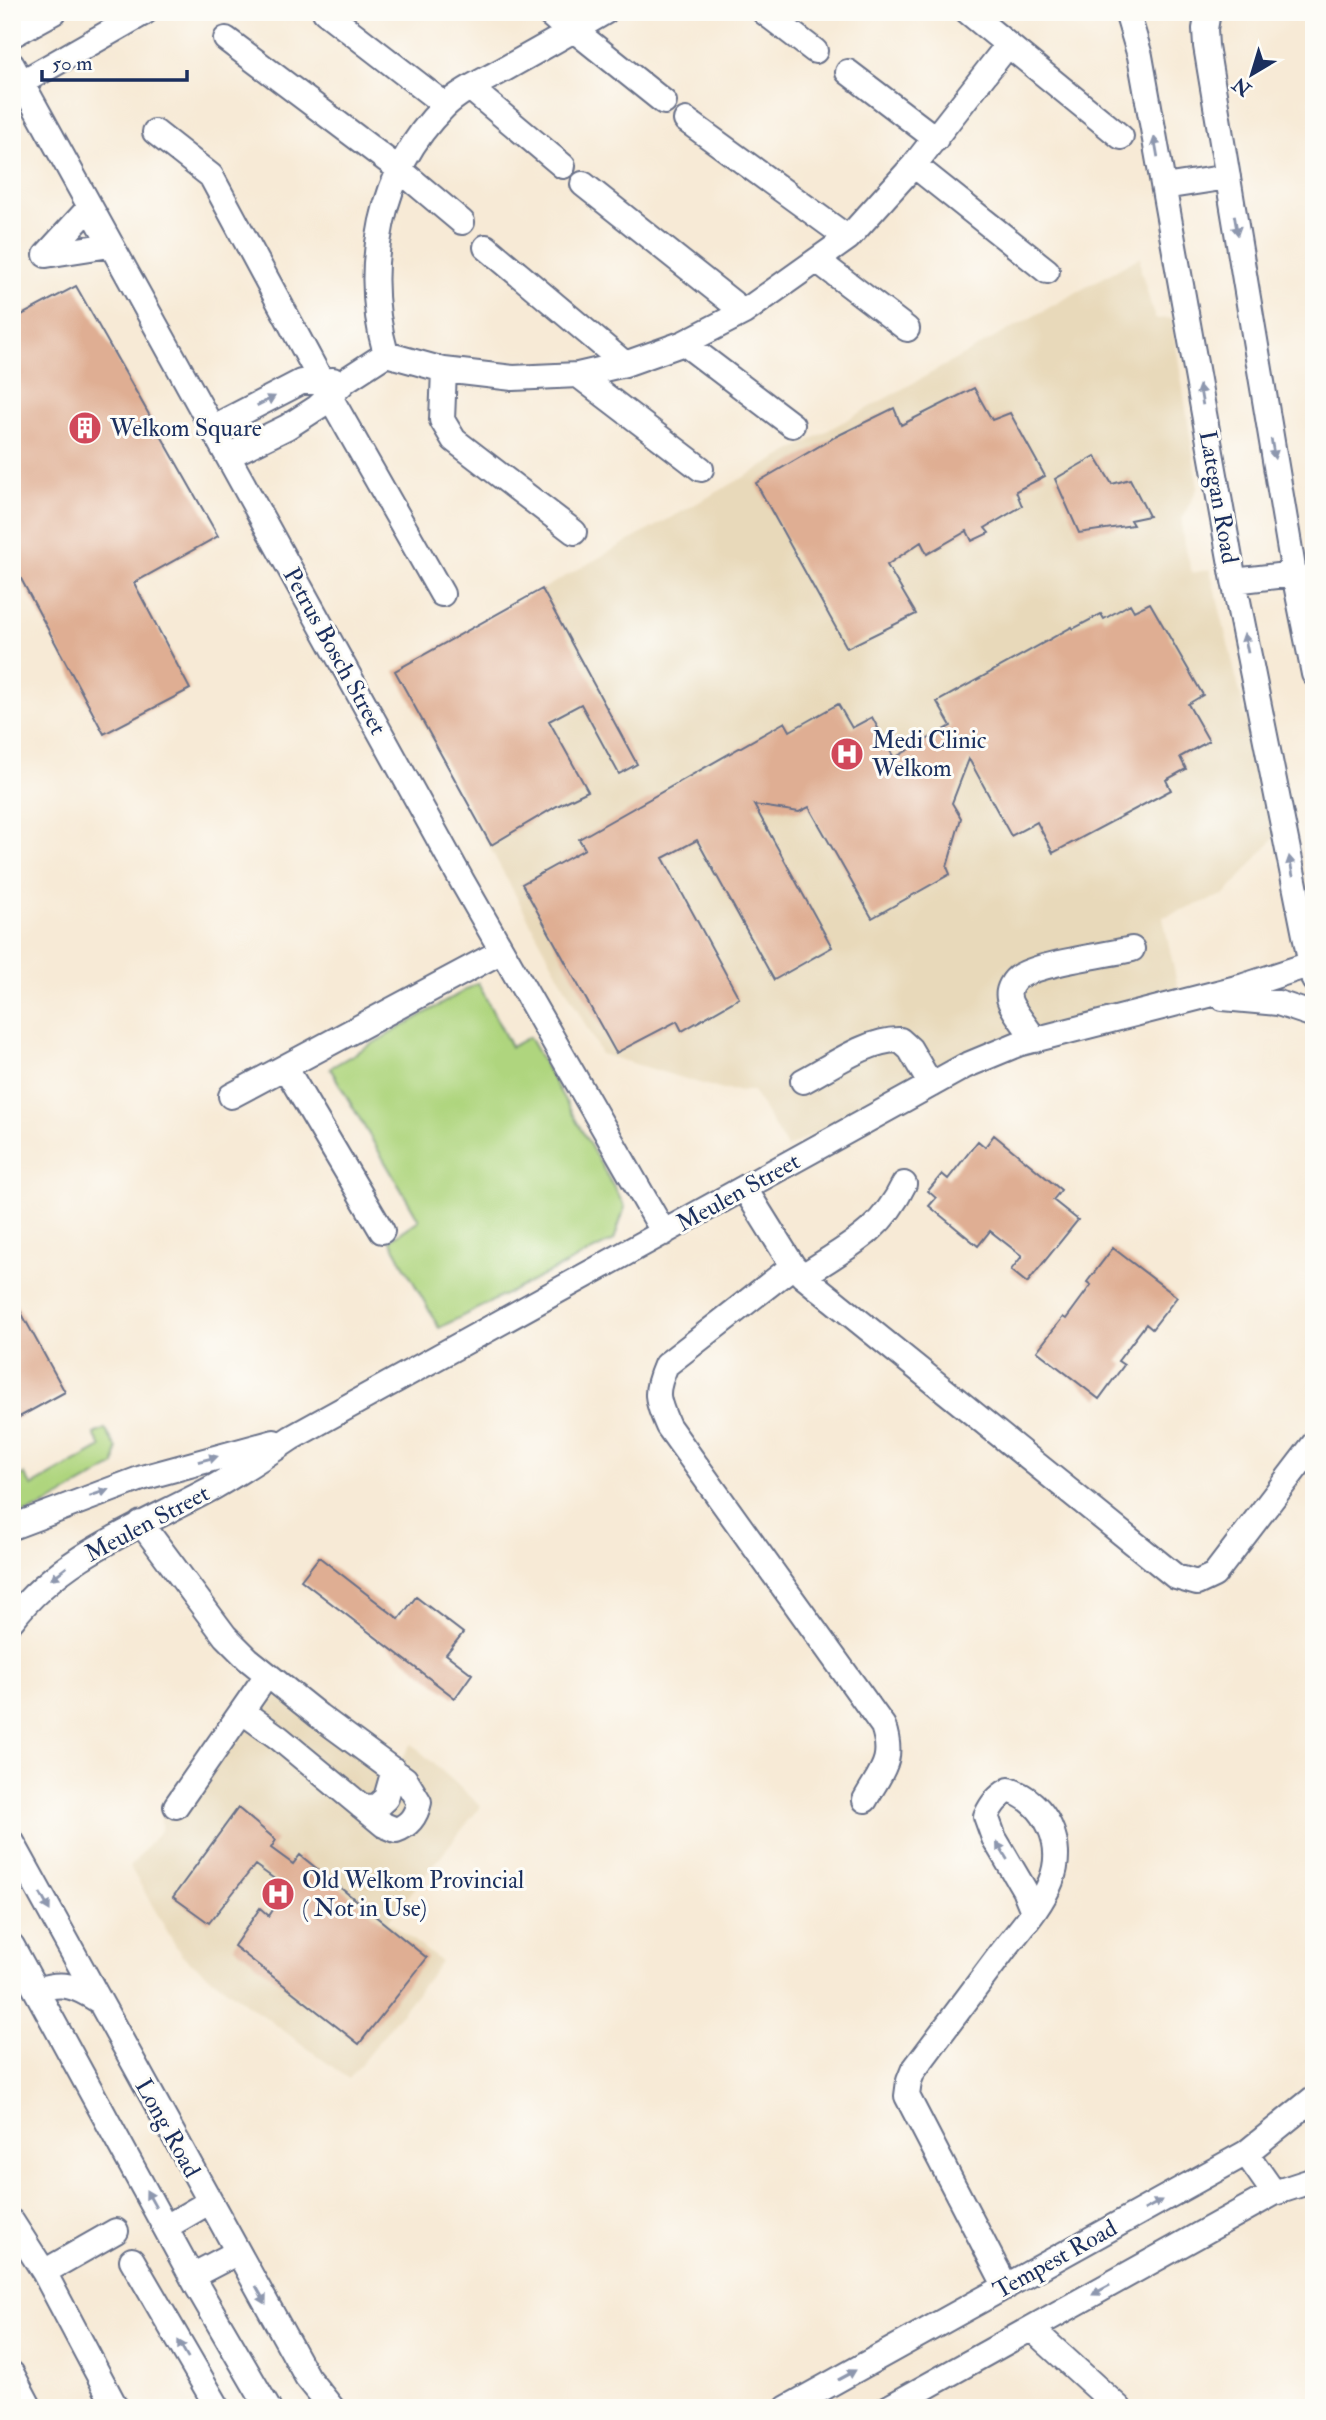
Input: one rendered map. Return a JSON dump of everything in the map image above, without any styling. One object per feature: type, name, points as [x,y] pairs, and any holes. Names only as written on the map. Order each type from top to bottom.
[{"type":"street","points":[[12,35],[54,12]]},
{"type":"street","points":[[15,78],[145,12]]},
{"type":"street","points":[[325,12],[445,105]]},
{"type":"street","points":[[547,12],[664,102]]},
{"type":"street","points":[[386,354],[377,325],[374,295],[376,252],[381,219],[400,170],[416,140],[445,105],[470,88],[605,12]]},
{"type":"street","points":[[764,12],[815,51]]},
{"type":"street","points":[[968,12],[1121,137]]},
{"type":"street","name":"Lategan Road","points":[[1127,12],[1140,56],[1234,581],[1312,969]]},
{"type":"street","points":[[1208,12],[1206,46],[1294,574],[1314,674]]},
{"type":"street","points":[[226,39],[400,170],[462,222]]},
{"type":"street","points":[[228,456],[287,427],[332,386],[386,354],[444,370],[513,378],[578,374],[625,364],[684,343],[744,312],[848,238],[914,166],[1007,46]]},
{"type":"street","points":[[848,72],[936,139]]},
{"type":"street","name":"Petrus Bosch Street","points":[[15,78],[90,206],[502,951],[664,1233]]},
{"type":"street","points":[[470,88],[564,166]]},
{"type":"street","points":[[686,120],[848,238]]},
{"type":"street","points":[[155,132],[211,176],[332,386],[442,594]]},
{"type":"street","points":[[914,166],[1047,271]]},
{"type":"street","points":[[1164,187],[1228,177]]},
{"type":"street","points":[[583,184],[744,312]]},
{"type":"street","points":[[90,206],[46,256],[110,245]]},
{"type":"street","points":[[486,247],[625,364]]},
{"type":"street","points":[[818,261],[906,329]]},
{"type":"street","points":[[684,343],[792,425]]},
{"type":"street","points":[[444,370],[442,420],[454,440],[574,532]]},
{"type":"street","points":[[578,374],[701,469]]},
{"type":"street","points":[[212,428],[301,382],[332,386]]},
{"type":"street","points":[[1234,581],[1294,574]]},
{"type":"street","points":[[1035,1040],[1008,998],[1009,989],[1020,975],[1132,949]]},
{"type":"street","points":[[231,1096],[502,951]]},
{"type":"street","name":"Meulen Street","points":[[12,1620],[33,1595],[59,1572],[150,1518],[212,1487],[291,1438],[931,1085],[994,1054],[1035,1040],[1312,969]]},
{"type":"street","name":"Meulen Street","points":[[1205,997],[1278,1003],[1314,1015]]},
{"type":"street","points":[[803,1081],[861,1051],[889,1040],[900,1040],[910,1049],[931,1085]]},
{"type":"street","points":[[285,1067],[382,1231]]},
{"type":"street","points":[[865,1800],[889,1757],[889,1743],[883,1726],[668,1426],[656,1389],[666,1365],[798,1271],[864,1236],[883,1220],[894,1206],[904,1184]]},
{"type":"street","points":[[746,1189],[798,1271],[1176,1577],[1197,1583],[1214,1575],[1314,1444]]},
{"type":"street","name":"Meulen Street","points":[[12,1527],[142,1478],[291,1438]]},
{"type":"street","points":[[142,1478],[150,1518],[225,1636],[267,1675],[405,1779],[419,1802],[417,1813],[411,1821],[396,1830],[384,1825],[279,1738],[243,1712]]},
{"type":"street","points":[[176,1806],[267,1675]]},
{"type":"street","points":[[361,1806],[376,1807],[386,1798],[394,1770]]},
{"type":"street","name":"Long Road","points":[[12,1842],[307,2376],[332,2408]]},
{"type":"street","points":[[1006,2287],[907,2096],[913,2071],[1033,1912]]},
{"type":"street","name":"Long Road","points":[[12,1946],[192,2276],[268,2408]]},
{"type":"street","points":[[37,1990],[53,1984],[67,1986],[82,1990],[99,2001]]},
{"type":"street","name":"Tempest Road","points":[[787,2408],[1246,2153],[1314,2098]]},
{"type":"street","points":[[1246,2153],[1274,2193]]},
{"type":"street","name":"Tempest Road","points":[[888,2408],[1274,2193],[1314,2179]]},
{"type":"street","points":[[166,2227],[209,2202]]},
{"type":"street","points":[[12,2222],[44,2272],[116,2408]]},
{"type":"street","points":[[44,2272],[116,2231]]},
{"type":"street","points":[[192,2276],[238,2252]]},
{"type":"street","points":[[132,2259],[218,2408]]},
{"type":"street","points":[[1032,2329],[1119,2408]]},
{"type":"street","points":[[12,2374],[30,2408]]},
{"type":"shaded area","name":"Medi Clinic Welkom","points":[[1140,257],[1141,271],[1155,319],[1172,318],[1198,487],[1182,519],[1182,534],[1192,573],[1210,569],[1275,837],[1226,894],[1163,917],[1179,993],[924,1074],[787,1148],[753,1091],[723,1090],[601,1054],[395,671]]},
{"type":"shaded area","name":"Old Welkom Provincial ( Not in Use)","points":[[266,1662],[398,1763],[412,1744],[481,1806],[388,1921],[441,1962],[349,2079],[181,1955],[130,1867],[161,1830],[161,1817],[166,1805]]},
{"type":"green space","points":[[478,983],[511,1047],[529,1037],[625,1207],[614,1240],[439,1328],[390,1240],[419,1220],[330,1068]]},
{"type":"green space","points":[[105,1429],[117,1449],[115,1465],[44,1506],[12,1518],[12,1480],[24,1474],[32,1486],[101,1447],[94,1434]]},
{"type":"building","name":"Welkom Square","points":[[76,286],[218,536],[134,583],[190,689],[104,734],[12,562],[12,320]]},
{"type":"building","points":[[974,388],[992,420],[1010,413],[1045,476],[1016,491],[1022,506],[985,528],[989,533],[972,541],[967,531],[927,554],[921,542],[887,565],[916,614],[847,648],[756,483],[835,437],[894,408],[901,425]]},
{"type":"building","points":[[1095,456],[1112,484],[1130,479],[1149,516],[1130,520],[1133,525],[1079,533],[1055,479]]},
{"type":"building","points":[[542,589],[637,764],[619,774],[581,704],[549,721],[588,791],[491,845],[395,671]]},
{"type":"building","points":[[1150,603],[1203,695],[1188,704],[1209,741],[1180,757],[1186,769],[1166,780],[1171,790],[1053,853],[1037,822],[1011,836],[969,759],[952,803],[961,818],[947,867],[950,874],[872,918],[809,807],[799,812],[754,805],[832,947],[774,980],[697,840],[663,858],[739,998],[682,1031],[677,1021],[616,1053],[522,884],[585,849],[579,839],[785,722],[790,731],[838,704],[852,728],[872,717],[894,758],[951,726],[937,702],[1072,627],[1073,629],[1101,614],[1104,619],[1130,604],[1134,611]]},
{"type":"building","points":[[994,1135],[1061,1190],[1053,1200],[1078,1220],[1027,1283],[1011,1270],[1022,1256],[990,1231],[978,1246],[929,1206],[936,1198],[928,1191],[942,1174],[948,1179],[978,1141],[985,1147]]},
{"type":"building","points":[[1113,1248],[1177,1297],[1152,1329],[1146,1324],[1118,1361],[1124,1365],[1099,1399],[1037,1351],[1063,1317],[1066,1319],[1091,1285],[1087,1282]]},
{"type":"building","points":[[12,1296],[65,1392],[12,1421]]},
{"type":"building","points":[[319,1557],[399,1619],[416,1597],[463,1633],[446,1654],[472,1674],[455,1698],[301,1580]]},
{"type":"building","points":[[238,1808],[276,1840],[271,1848],[293,1864],[300,1855],[427,1958],[359,2044],[234,1946],[260,1908],[269,1916],[287,1888],[255,1865],[209,1923],[173,1897]]},
{"type":"place","name":"Welkom Square","points":[[85,428]]},
{"type":"place","name":"Medi Clinic Welkom","points":[[847,754]]},
{"type":"place","name":"Old Welkom Provincial ( Not in Use)","points":[[278,1894]]}]
